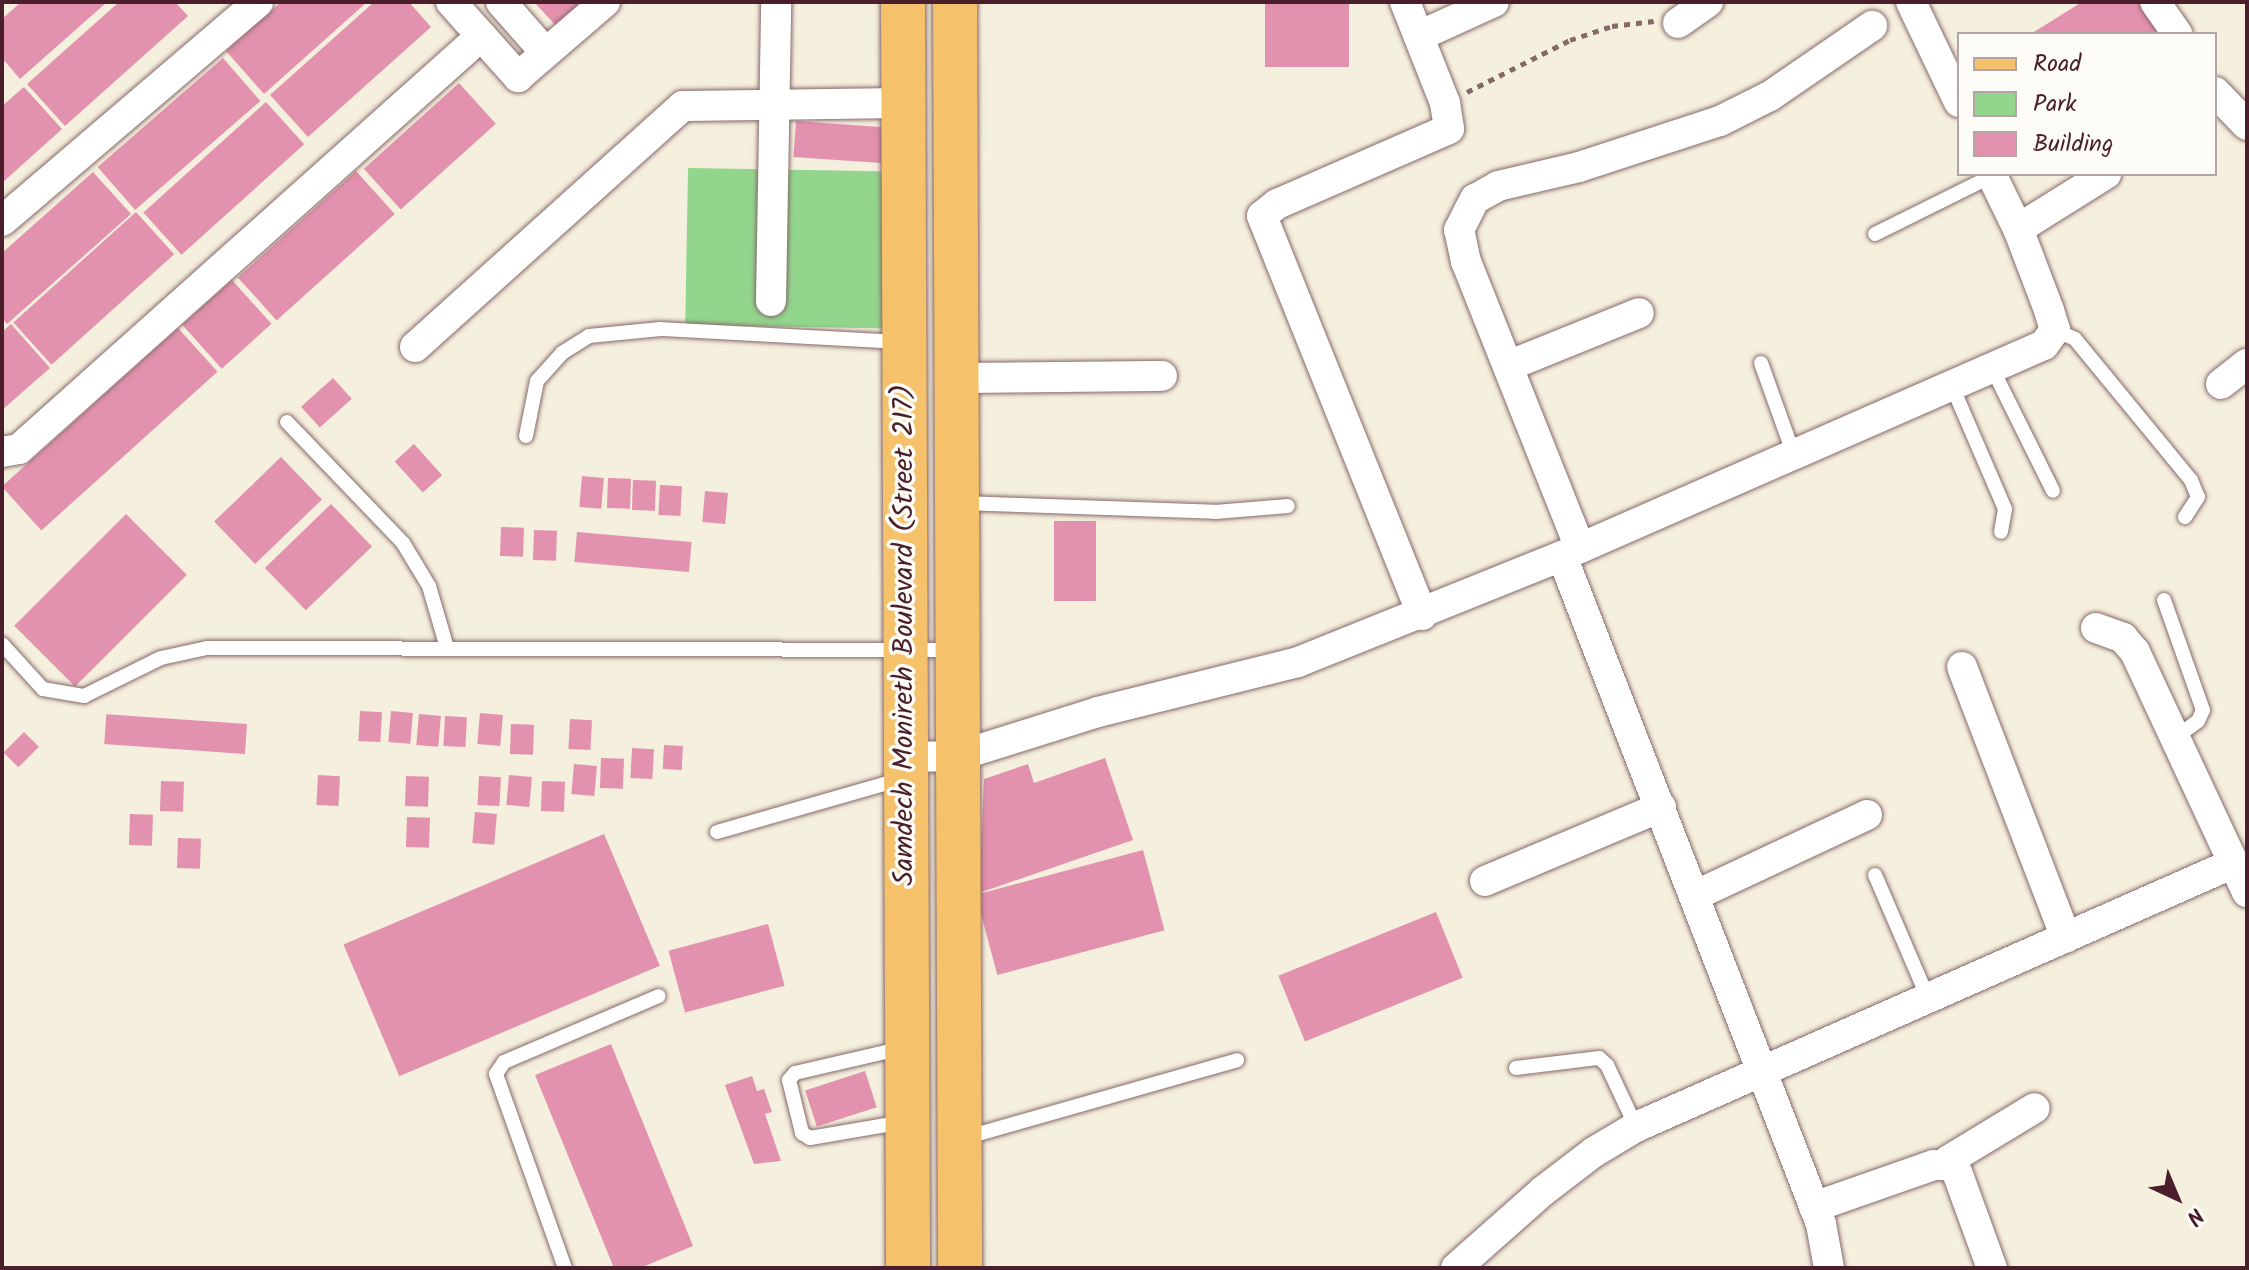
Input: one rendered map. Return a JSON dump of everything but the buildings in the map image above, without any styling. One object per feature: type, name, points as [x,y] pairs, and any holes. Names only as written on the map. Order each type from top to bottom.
[{"type":"main road","name":"Samdech Monireth Boulevard (Street 217)","points":[[903,2],[908,1268]]},
{"type":"main road","name":"Samdech Monireth Boulevard (Street 217)","points":[[955,2],[960,1268]]},
{"type":"street","points":[[2,221],[258,2]]},
{"type":"street","points":[[451,2],[518,77],[605,2]]},
{"type":"street","points":[[501,2],[545,52]]},
{"type":"street","points":[[771,301],[776,2]]},
{"type":"street","points":[[1405,2],[1445,103],[1448,130],[1277,204],[1262,216],[1422,615]]},
{"type":"street","points":[[1419,36],[1494,2]]},
{"type":"street","points":[[1678,23],[1708,2]]},
{"type":"street","points":[[1911,2],[1957,98]]},
{"type":"street","points":[[2155,2],[2176,32]]},
{"type":"street","points":[[1829,1268],[1814,1207],[1661,807],[1508,366],[1466,262],[1459,230],[1475,199],[1498,186],[1579,167],[1720,121],[1770,96],[1872,26]]},
{"type":"street","points":[[2,452],[19,449],[481,36]]},
{"type":"street","points":[[2217,100],[2247,125]]},
{"type":"street","points":[[415,347],[683,106],[903,103]]},
{"type":"street","points":[[906,768],[958,756],[1098,712],[1298,662],[1422,615],[1571,552],[2044,345],[2055,330],[2018,229],[1992,176]]},
{"type":"street","points":[[2018,229],[2103,176]]},
{"type":"street","points":[[1508,366],[1639,313]]},
{"type":"street","points":[[2221,384],[2247,364]]},
{"type":"street","points":[[957,378],[1162,376]]},
{"type":"street","points":[[2096,628],[2128,642],[2247,892]]},
{"type":"street","points":[[1962,667],[2066,938]]},
{"type":"street","points":[[1485,881],[1661,807]]},
{"type":"street","points":[[1694,896],[1867,815]]},
{"type":"street","points":[[1456,1268],[1543,1191],[1594,1152],[1636,1127],[2234,863]]},
{"type":"street","points":[[1948,1165],[1949,1160],[2035,1108]]},
{"type":"street","points":[[1814,1207],[1934,1165],[1948,1165],[1957,1172],[1992,1268]]},
{"type":"lane","points":[[1875,234],[1989,176]]},
{"type":"lane","points":[[526,436],[537,381],[562,353],[589,336],[661,329],[904,342]]},
{"type":"lane","points":[[2055,330],[2075,339],[2191,480],[2198,497],[2185,517]]},
{"type":"lane","points":[[1761,363],[1795,456]]},
{"type":"lane","points":[[1992,368],[2053,491]]},
{"type":"lane","points":[[1952,386],[2005,509],[2001,532]]},
{"type":"lane","points":[[287,422],[403,543],[429,586],[447,648]]},
{"type":"lane","points":[[957,503],[1215,512],[1288,506]]},
{"type":"lane","points":[[2164,600],[2203,710],[2198,721],[2175,738]]},
{"type":"lane","points":[[2,644],[43,689],[84,696],[161,658],[207,648],[958,650]]},
{"type":"lane","points":[[717,832],[906,768]]},
{"type":"lane","points":[[1875,875],[1928,998]]},
{"type":"lane","points":[[565,1268],[496,1074],[504,1062],[659,996]]},
{"type":"lane","points":[[907,1047],[795,1073],[789,1080],[802,1133],[810,1138],[907,1121]]},
{"type":"lane","points":[[1516,1068],[1599,1058],[1607,1065],[1636,1127]]},
{"type":"lane","points":[[959,1140],[1237,1060]]},
{"type":"path","points":[[1445,103],[1526,66],[1570,40],[1612,26],[1647,21],[1678,23]]},
{"type":"green space","points":[[688,168],[894,172],[891,329],[685,325]]}]
